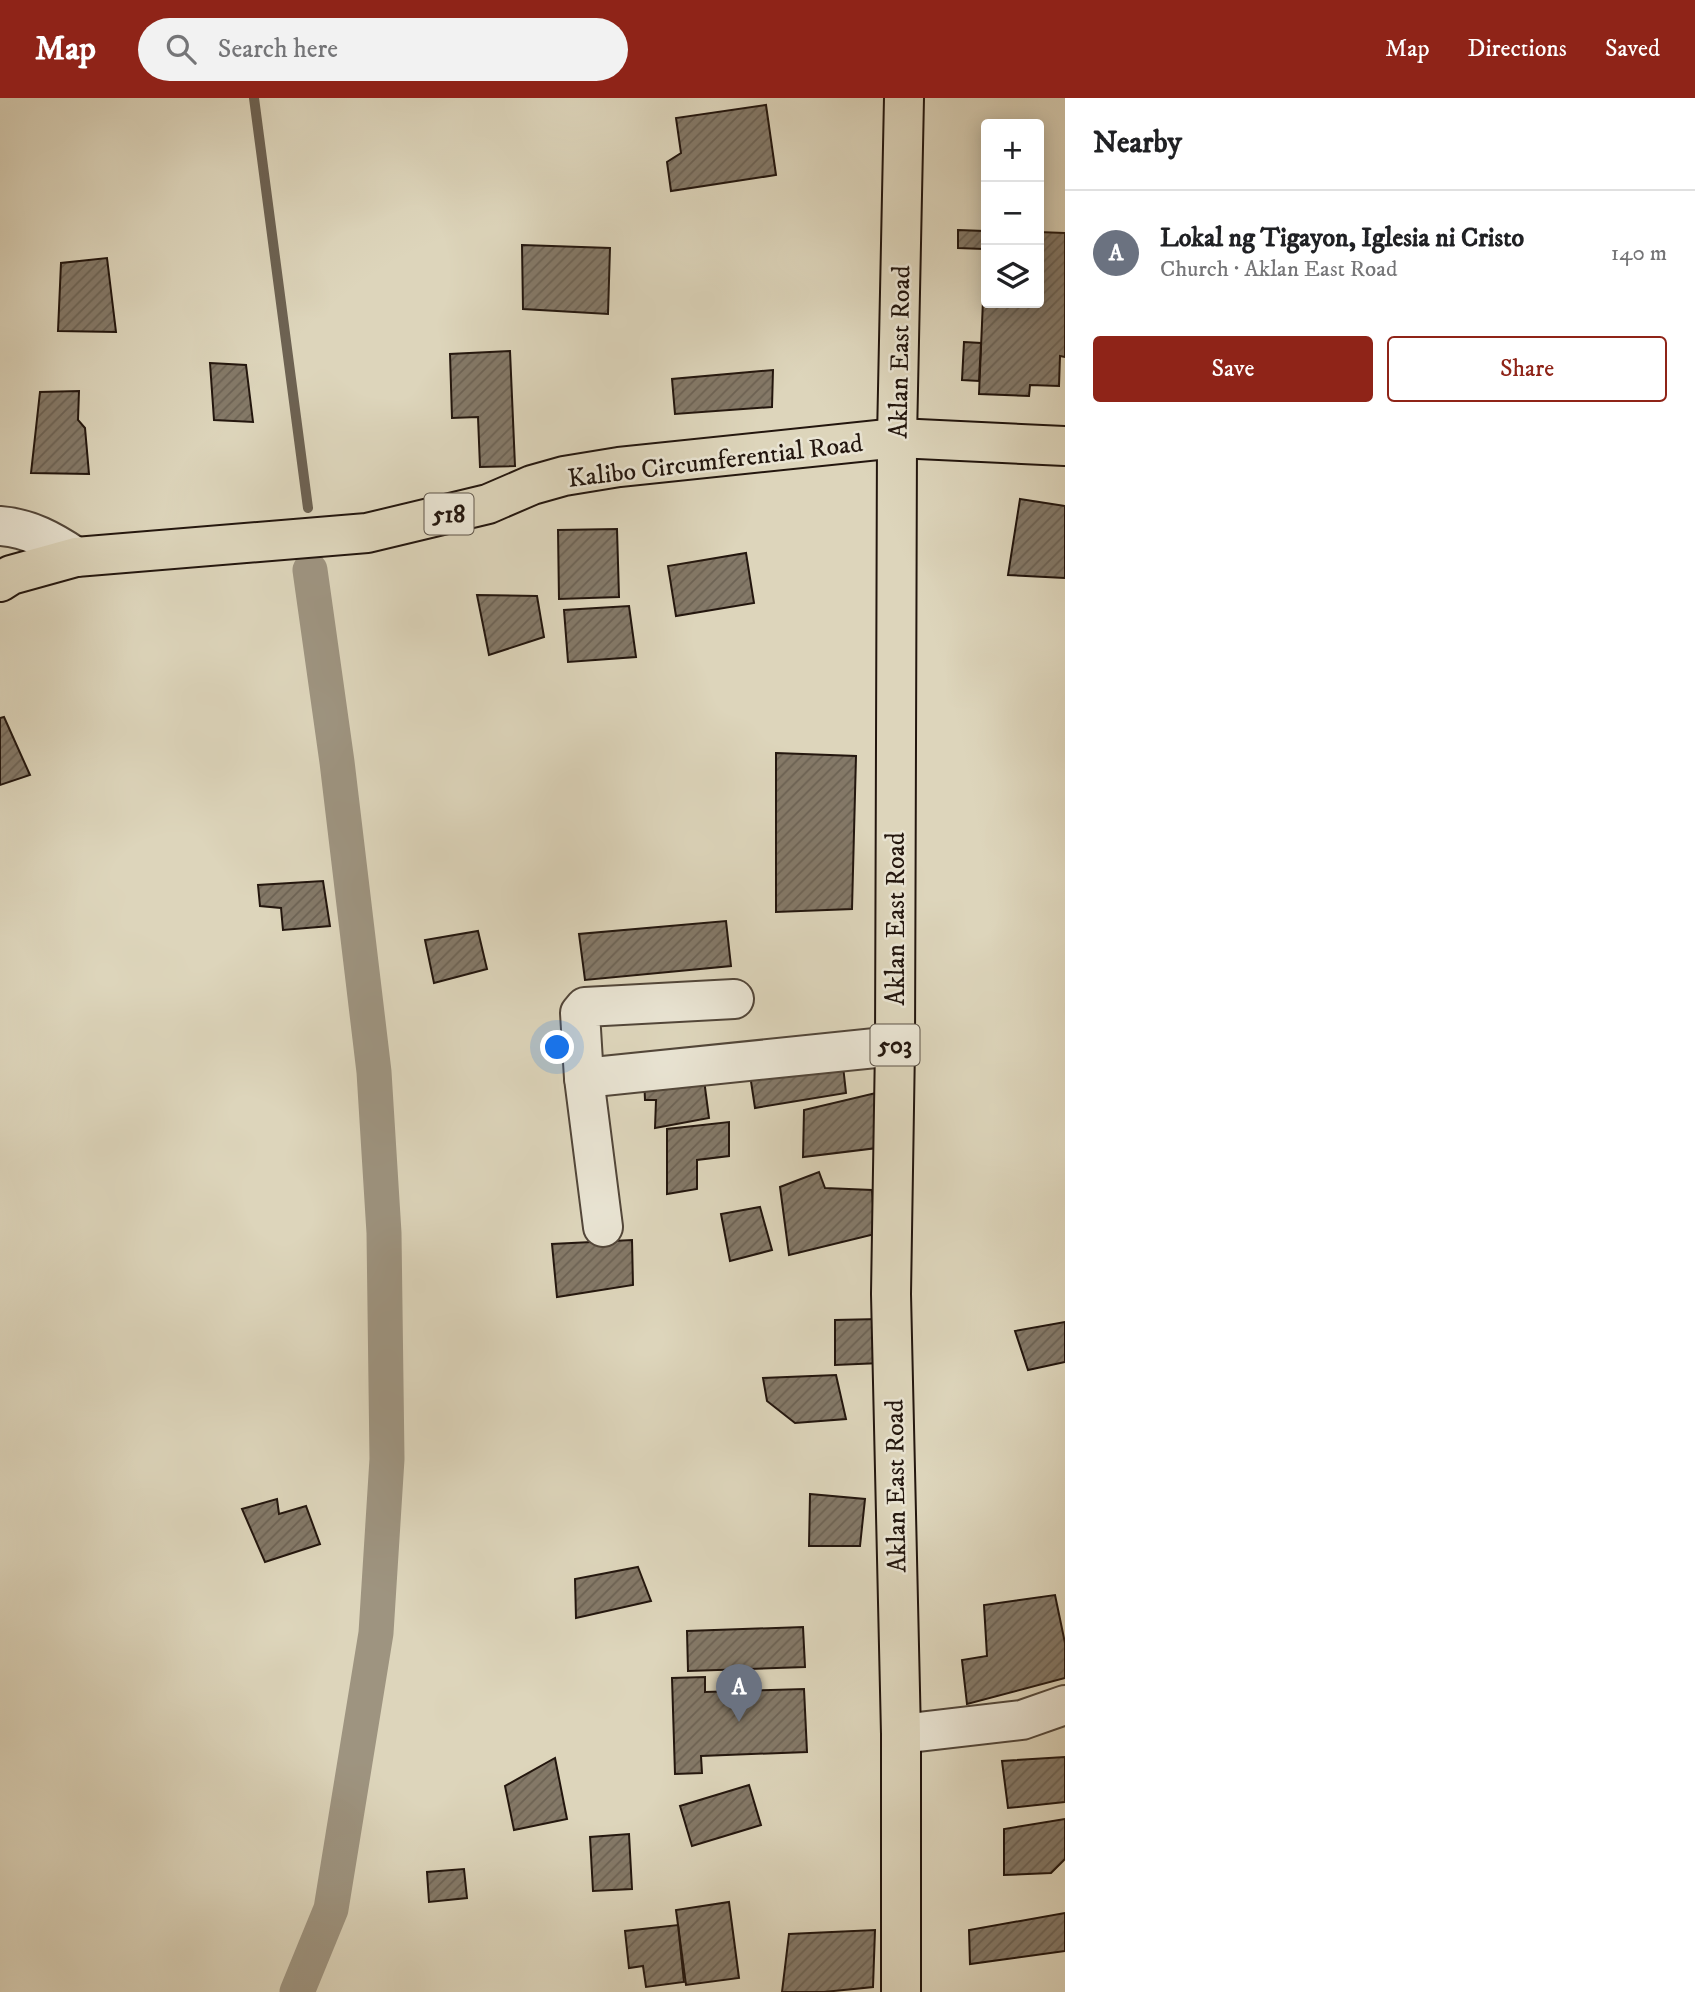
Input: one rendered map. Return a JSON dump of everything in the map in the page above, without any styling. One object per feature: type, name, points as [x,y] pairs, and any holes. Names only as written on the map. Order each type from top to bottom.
[{"type":"main road","name":"Aklan East Road","points":[[901,1992],[901,1734],[891,1294],[898,438],[904,98]]},
{"type":"main road","name":"Kalibo Circumferential Road","points":[[0,582],[11,575],[76,557],[367,533],[488,504],[532,485],[619,467],[898,438],[1065,446]]},
{"type":"street","points":[[0,526],[18,527],[50,539],[76,557]]},
{"type":"street","points":[[603,1227],[584,1079],[580,1013],[585,1007],[734,999]]},
{"type":"street","points":[[584,1079],[895,1046]]},
{"type":"street","points":[[901,1734],[1022,1720],[1065,1705]]},
{"type":"building","points":[[766,105],[776,175],[671,191],[667,162],[681,153],[676,118]]},
{"type":"building","points":[[958,230],[981,231],[981,249],[958,248]]},
{"type":"building","points":[[1044,232],[1065,233],[1065,357],[1060,356],[1059,386],[1030,385],[1029,396],[979,394],[983,308],[1044,308]]},
{"type":"building","points":[[522,245],[610,248],[608,314],[523,309]]},
{"type":"building","points":[[107,258],[116,332],[58,331],[61,263]]},
{"type":"building","points":[[964,342],[981,343],[979,381],[962,380]]},
{"type":"building","points":[[510,351],[515,466],[480,467],[478,417],[452,418],[450,354]]},
{"type":"building","points":[[210,363],[246,365],[253,422],[214,420]]},
{"type":"building","points":[[773,370],[772,407],[675,414],[672,379]]},
{"type":"building","points":[[79,391],[78,420],[85,428],[89,474],[31,473],[40,392]]},
{"type":"building","points":[[1020,499],[1065,506],[1065,578],[1008,575]]},
{"type":"building","points":[[617,529],[619,597],[559,599],[558,530]]},
{"type":"building","points":[[746,553],[754,603],[676,616],[668,566]]},
{"type":"building","points":[[477,595],[537,596],[544,637],[489,655]]},
{"type":"building","points":[[629,606],[636,657],[568,662],[564,610]]},
{"type":"building","points":[[4,717],[30,775],[0,785],[0,718]]},
{"type":"building","points":[[776,753],[856,756],[852,909],[776,912]]},
{"type":"building","points":[[323,881],[330,926],[283,930],[281,908],[260,906],[258,885]]},
{"type":"building","points":[[726,921],[731,966],[585,980],[579,934]]},
{"type":"building","points":[[478,931],[487,969],[434,983],[425,940]]},
{"type":"building","points":[[842,1057],[846,1093],[755,1108],[749,1068]]},
{"type":"building","points":[[703,1072],[709,1118],[655,1128],[656,1100],[645,1100],[644,1078]]},
{"type":"building","points":[[880,1092],[877,1148],[803,1157],[804,1110]]},
{"type":"building","points":[[729,1122],[729,1156],[697,1160],[697,1189],[667,1194],[667,1129]]},
{"type":"building","points":[[819,1172],[825,1188],[872,1190],[875,1234],[789,1255],[780,1187]]},
{"type":"building","points":[[760,1207],[772,1250],[730,1261],[721,1214]]},
{"type":"building","points":[[632,1240],[633,1285],[557,1297],[552,1244]]},
{"type":"building","points":[[879,1319],[881,1363],[835,1365],[835,1320]]},
{"type":"building","points":[[1065,1322],[1065,1362],[1028,1370],[1015,1331]]},
{"type":"building","points":[[836,1375],[846,1419],[795,1423],[767,1401],[763,1378]]},
{"type":"building","points":[[810,1494],[865,1499],[860,1546],[809,1546]]},
{"type":"building","points":[[277,1499],[279,1514],[306,1506],[320,1544],[265,1562],[242,1509]]},
{"type":"building","points":[[638,1567],[651,1601],[576,1618],[575,1579]]},
{"type":"building","points":[[1055,1595],[1065,1643],[1065,1678],[967,1704],[962,1660],[987,1656],[984,1605]]},
{"type":"building","points":[[803,1627],[805,1667],[688,1671],[687,1631]]},
{"type":"building","points":[[705,1677],[705,1692],[804,1689],[807,1752],[701,1756],[702,1773],[675,1774],[672,1678]]},
{"type":"building","points":[[1065,1757],[1065,1802],[1008,1808],[1002,1761]]},
{"type":"building","points":[[555,1758],[567,1819],[514,1830],[505,1786]]},
{"type":"building","points":[[749,1785],[761,1825],[692,1846],[680,1806]]},
{"type":"building","points":[[1065,1819],[1065,1859],[1051,1873],[1004,1875],[1004,1829]]},
{"type":"building","points":[[629,1834],[632,1889],[593,1891],[590,1837]]},
{"type":"building","points":[[464,1869],[467,1898],[429,1902],[427,1872]]},
{"type":"building","points":[[729,1902],[739,1978],[686,1985],[676,1910]]},
{"type":"building","points":[[1065,1913],[1065,1951],[970,1964],[969,1930]]},
{"type":"building","points":[[678,1925],[684,1982],[646,1987],[643,1966],[629,1968],[625,1931]]},
{"type":"building","points":[[875,1930],[873,1987],[824,1992],[782,1992],[789,1934]]},
{"type":"waterway","points":[[254,98],[308,508]]},
{"type":"waterway","points":[[297,1992],[331,1909],[376,1633],[387,1459],[384,1233],[374,1072],[337,762],[310,570]]},
{"type":"place","name":"Lokal ng Tigayon, Iglesia ni Cristo","points":[[739,1722]]}]
